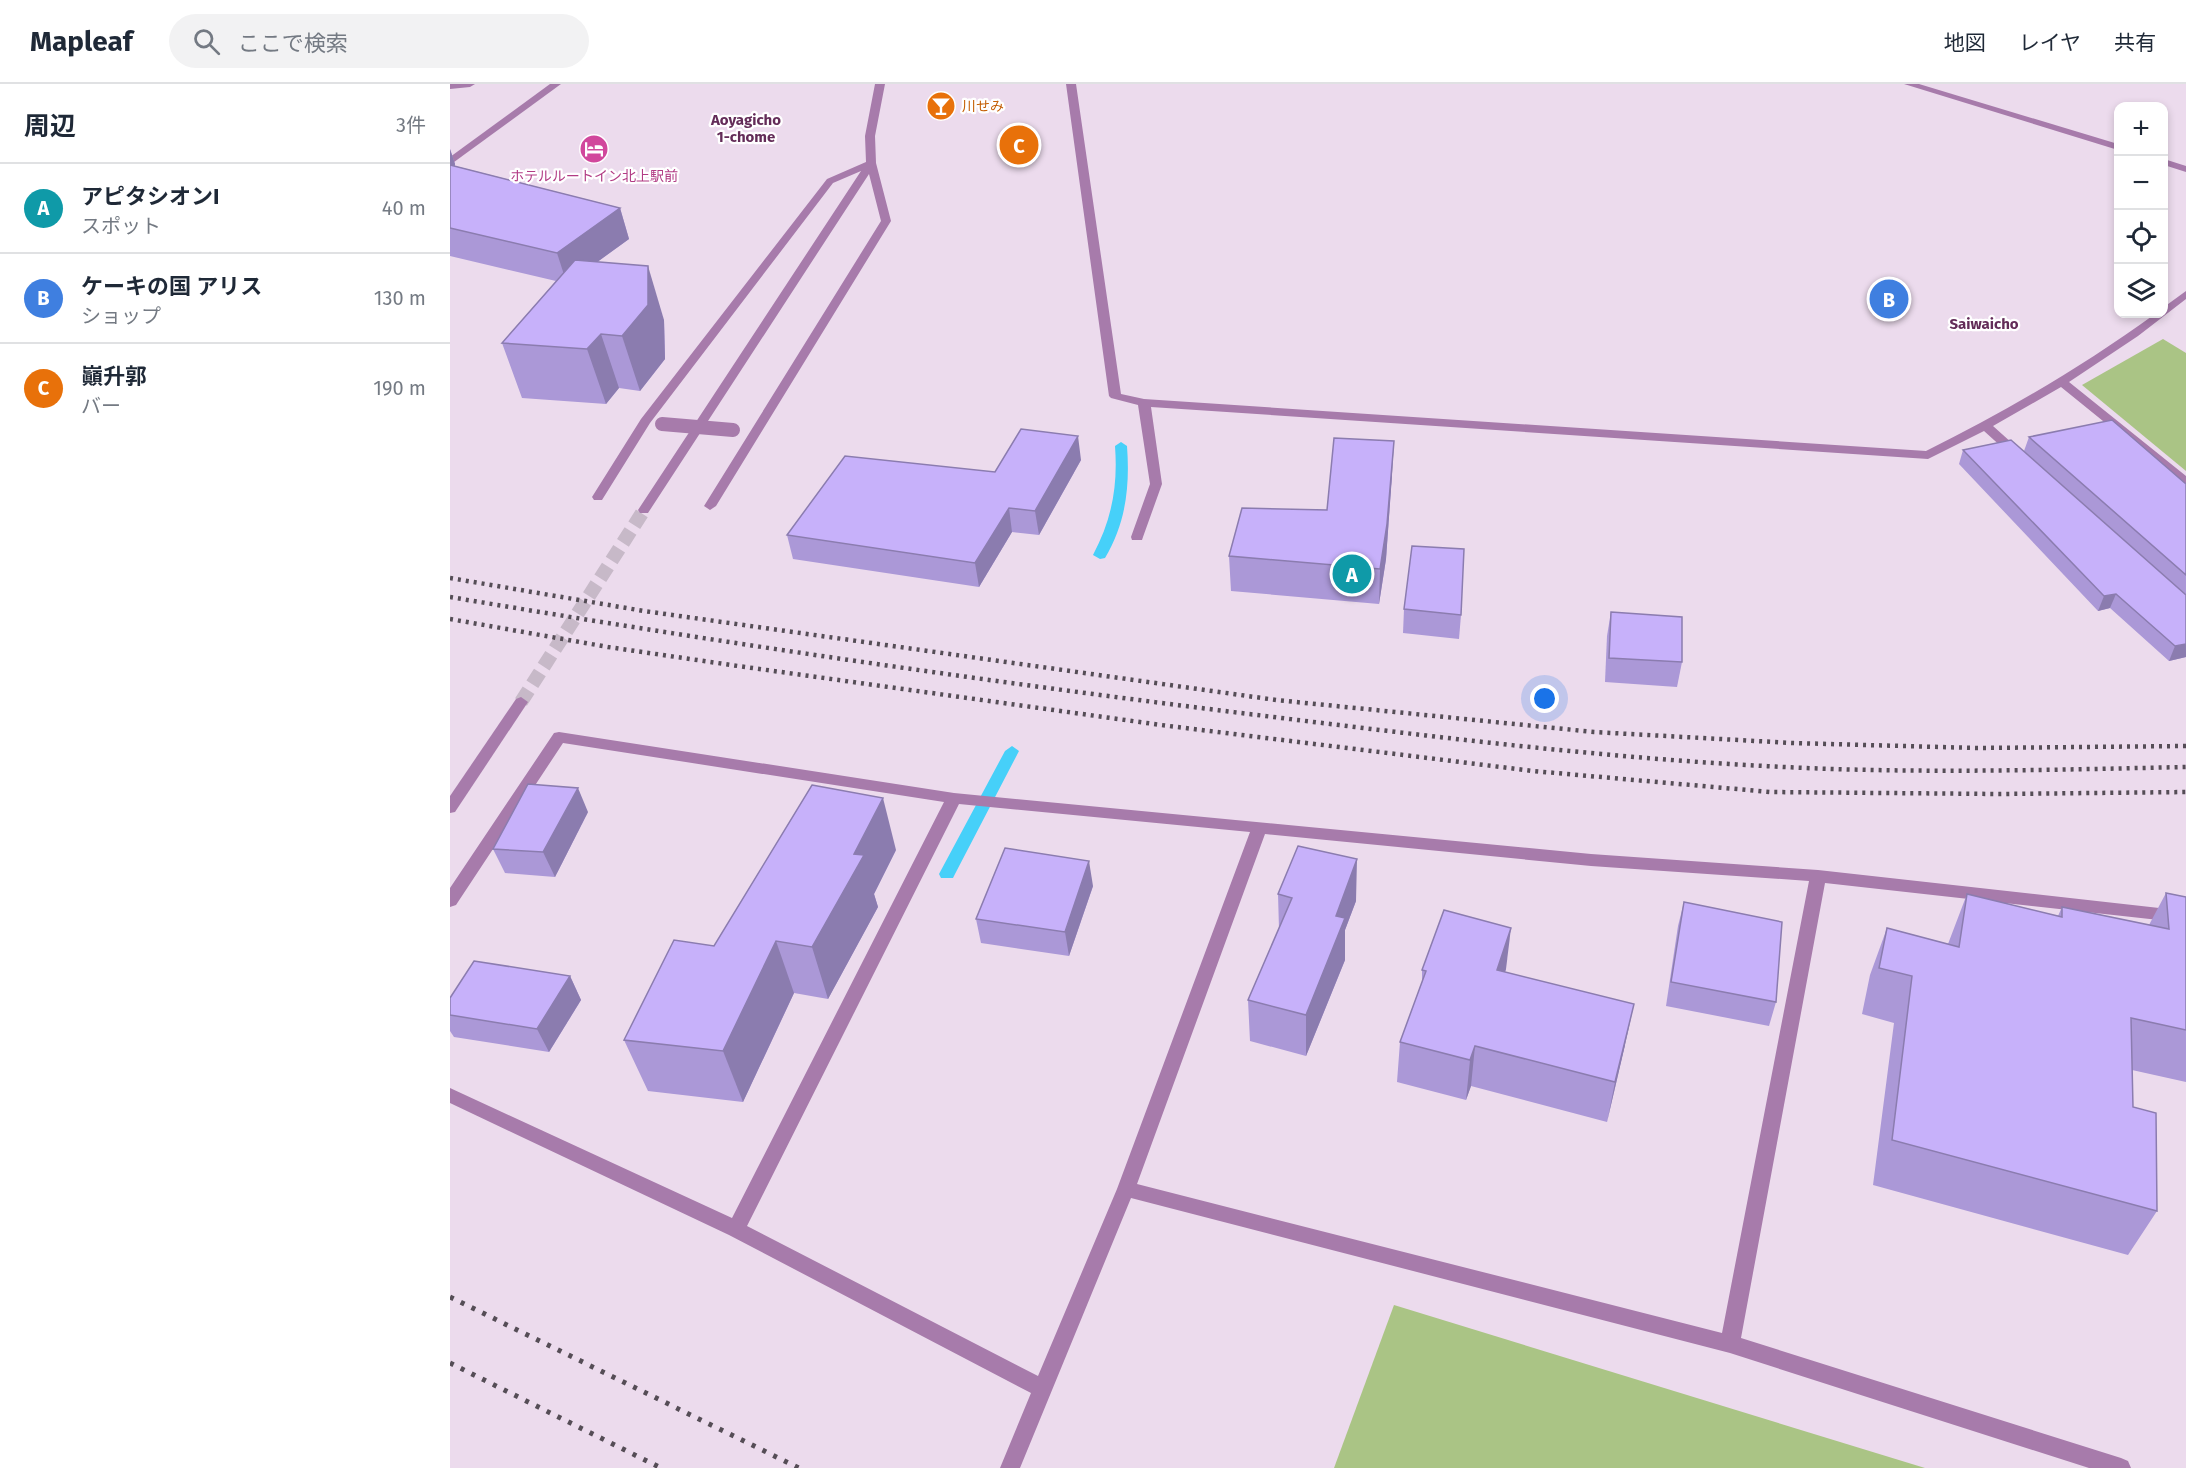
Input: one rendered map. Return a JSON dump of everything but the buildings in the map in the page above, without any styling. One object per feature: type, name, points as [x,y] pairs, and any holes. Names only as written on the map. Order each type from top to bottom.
[{"type":"street","points":[[450,86],[470,84]]},
{"type":"street","points":[[450,162],[556,84]]},
{"type":"street","points":[[710,506],[886,221],[871,163],[870,136],[880,84]]},
{"type":"street","points":[[1071,84],[1115,396],[1144,403],[1928,455],[1986,426],[2061,381],[2155,318]]},
{"type":"street","points":[[1909,84],[2025,117],[2114,146]]},
{"type":"street","points":[[598,497],[645,422],[830,181],[871,163]]},
{"type":"street","points":[[644,510],[871,163]]},
{"type":"street","points":[[2168,164],[2186,169]]},
{"type":"street","points":[[2168,308],[2186,294]]},
{"type":"street","points":[[2061,381],[2186,482]]},
{"type":"street","points":[[1137,537],[1156,484],[1144,403]]},
{"type":"street","points":[[645,422],[755,431]]},
{"type":"street","points":[[1986,426],[2030,465]]},
{"type":"street","points":[[450,808],[521,702]]},
{"type":"street","points":[[450,901],[559,737],[954,798],[1591,860],[1818,876],[2186,917]]},
{"type":"street","points":[[736,1229],[954,798]]},
{"type":"street","points":[[1010,1468],[1126,1189],[1259,829]]},
{"type":"street","points":[[1730,1344],[1818,876]]},
{"type":"street","points":[[450,1095],[736,1229],[1043,1389]]},
{"type":"street","points":[[1126,1189],[1730,1344],[2121,1468]]},
{"type":"green space","points":[[2163,339],[2186,353],[2186,471],[2082,385]]},
{"type":"green space","points":[[1394,1305],[1925,1468],[1334,1468]]},
{"type":"waterway","points":[[1100,555],[1113,528],[1120,502],[1121,446]]},
{"type":"waterway","points":[[947,874],[1012,751]]},
{"type":"tunnel","points":[[521,702],[644,510]]},
{"type":"railway","points":[[450,578],[644,611],[1276,700],[1594,732],[1792,743],[1977,748],[2186,746]]},
{"type":"railway","points":[[450,597],[650,630],[1049,688],[1377,730],[1571,751],[1700,762],[1870,770],[1975,771],[2186,767]]},
{"type":"railway","points":[[450,619],[608,647],[738,666],[1161,725],[1533,771],[1770,792],[1999,794],[2186,792]]},
{"type":"railway","points":[[450,1297],[799,1468]]},
{"type":"railway","points":[[450,1363],[661,1468]]},
{"type":"place","name":"川せみ","points":[[941,106]]},
{"type":"place","name":"巓升郭","points":[[1019,145]]},
{"type":"place","name":"ホテルルートイン北上駅前","points":[[594,149]]},
{"type":"place","name":"ケーキの国 アリス","points":[[1889,299]]},
{"type":"place","name":"アピタシオンI","points":[[1352,574]]},
{"type":"district","name":"Aoyagicho 1-chome","points":[[746,128]]},
{"type":"district","name":"Saiwaicho","points":[[1984,324]]}]
